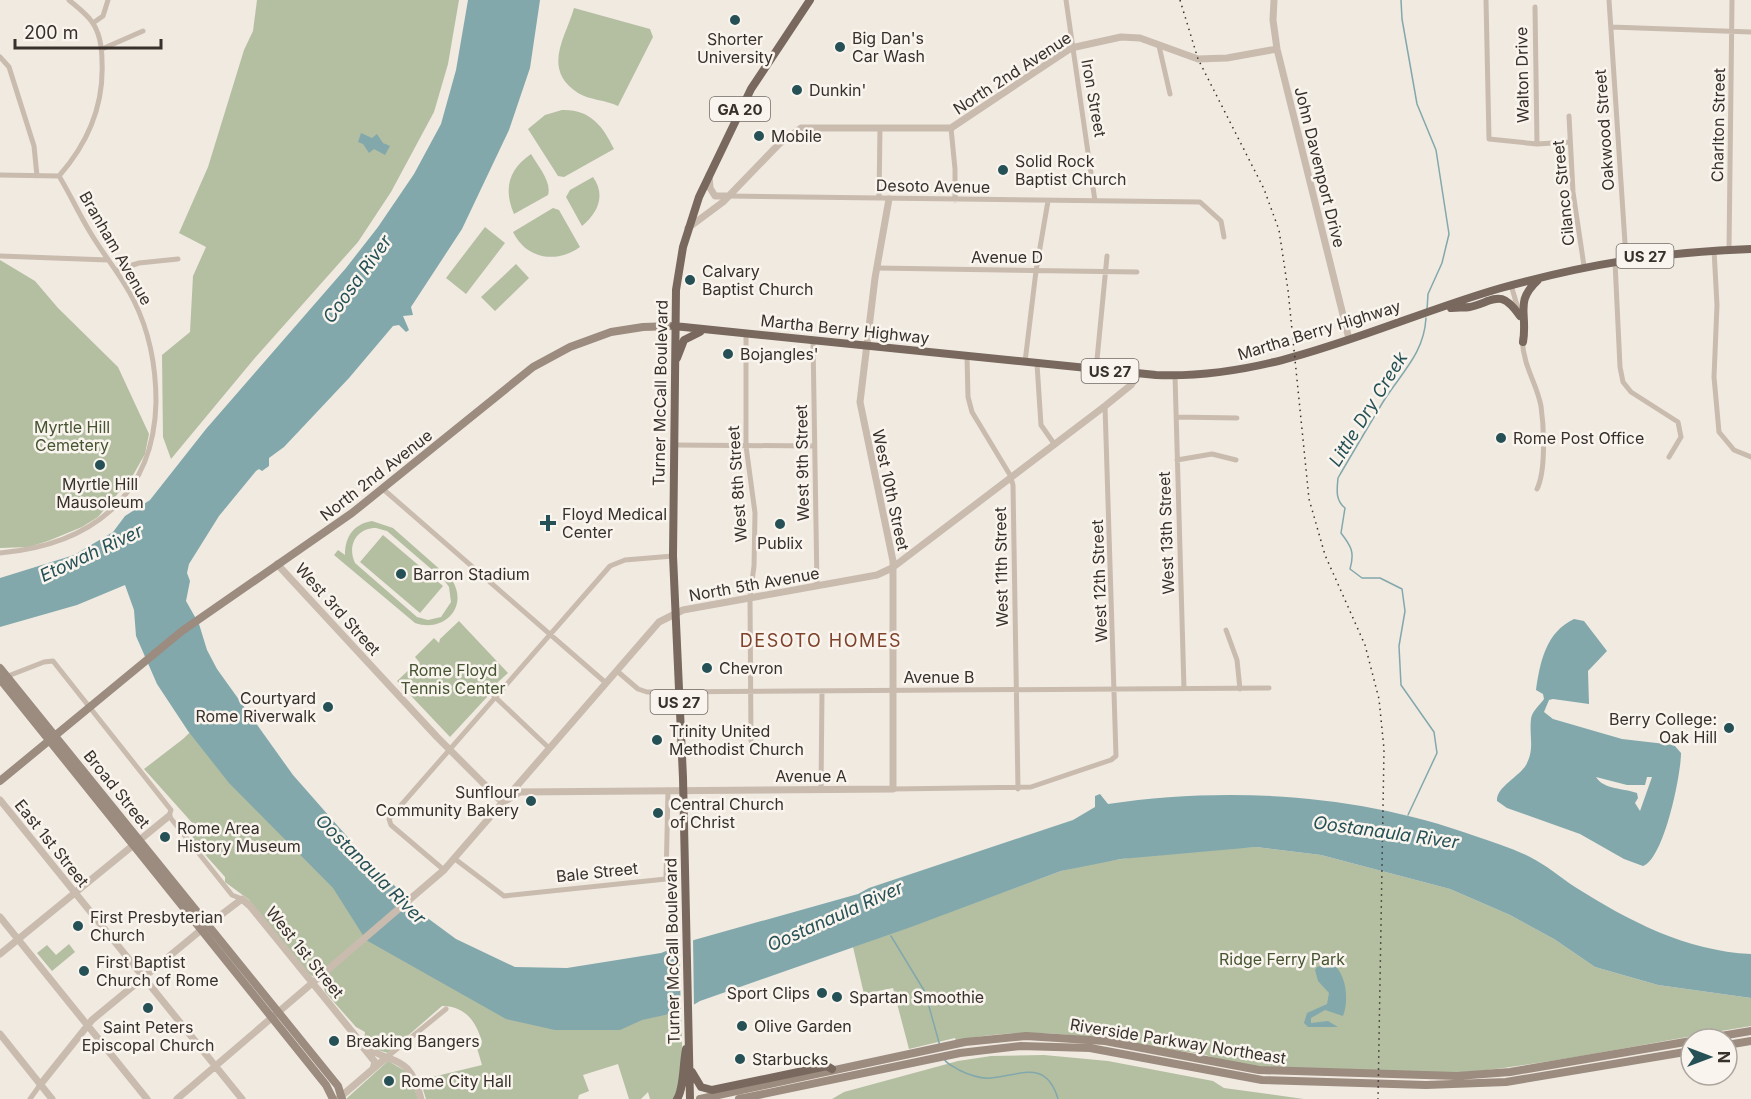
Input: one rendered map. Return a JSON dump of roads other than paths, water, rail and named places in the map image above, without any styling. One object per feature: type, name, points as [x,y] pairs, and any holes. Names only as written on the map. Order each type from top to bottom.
[{"type":"main road","name":"GA 20","points":[[688,228],[751,89],[810,0]]},
{"type":"main road","name":"Turner McCall Boulevard","points":[[688,228],[676,290],[674,326],[673,556],[683,790],[690,1099]]},
{"type":"main road","name":"US 27","points":[[1456,305],[1511,285],[1615,260],[1714,250],[1751,249]]},
{"type":"main road","points":[[1523,342],[1526,322],[1523,298],[1526,291],[1542,277]]},
{"type":"main road","points":[[1456,305],[1470,307],[1498,298],[1506,300],[1520,316]]},
{"type":"main road","name":"Martha Berry Highway","points":[[674,326],[1175,376],[1219,374],[1264,366],[1402,322],[1435,309],[1456,305]]},
{"type":"main road","name":"North 2nd Avenue","points":[[0,781],[212,608],[352,513],[533,367],[583,341],[611,332],[643,327],[674,326]]},
{"type":"main road","name":"US 27","points":[[674,367],[686,338],[695,333],[711,330]]},
{"type":"main road","name":"Broad Street","points":[[0,668],[4,678],[136,842],[201,930],[338,1086],[338,1098]]},
{"type":"main road","name":"Broad Street","points":[[136,842],[209,924],[275,1015]]},
{"type":"main road","points":[[677,1099],[681,1093],[681,1069],[688,1035]]},
{"type":"main road","name":"Riverside Parkway Northeast","points":[[700,1099],[957,1043],[1000,1037],[1052,1035],[1105,1041],[1259,1070],[1457,1076],[1510,1072],[1679,1043]]},
{"type":"main road","name":"Riverside Parkway Northeast","points":[[739,1099],[913,1062],[1012,1046],[1056,1045],[1117,1053],[1263,1080],[1470,1085],[1533,1078],[1679,1053]]},
{"type":"main road","points":[[690,1068],[701,1087],[712,1090],[826,1066],[832,1069]]},
{"type":"street","points":[[0,175],[59,176],[83,143],[100,104],[103,81],[102,49],[93,23],[69,0]]},
{"type":"street","points":[[93,23],[103,16],[108,0]]},
{"type":"street","name":"Iron Street","points":[[1066,0],[1071,48],[1087,137],[1095,201]]},
{"type":"street","name":"John Davenport Drive","points":[[1274,0],[1273,20],[1277,49],[1349,339]]},
{"type":"street","points":[[1486,0],[1490,140],[1537,144],[1570,142]]},
{"type":"street","name":"Oakwood Street","points":[[1609,0],[1626,258]]},
{"type":"street","name":"Charlton Street","points":[[1729,250],[1732,0]]},
{"type":"street","name":"Walton Drive","points":[[1535,7],[1537,144]]},
{"type":"street","points":[[1611,27],[1751,32]]},
{"type":"street","points":[[102,49],[143,31]]},
{"type":"street","name":"North 2nd Avenue","points":[[688,228],[711,212],[796,130],[810,126],[951,128],[1071,48],[1126,36],[1204,59],[1277,49]]},
{"type":"street","points":[[1159,46],[1170,94]]},
{"type":"street","points":[[0,57],[9,67],[34,146],[37,176]]},
{"type":"street","name":"Cilanco Street","points":[[1569,116],[1573,192],[1584,266]]},
{"type":"street","points":[[879,198],[880,128]]},
{"type":"street","points":[[951,128],[955,200]]},
{"type":"street","name":"Branham Avenue","points":[[0,554],[60,541],[93,525],[120,501],[143,467],[153,443],[155,429],[153,356],[134,301],[117,270],[89,231],[59,176]]},
{"type":"street","points":[[710,176],[710,188],[715,196],[728,196]]},
{"type":"street","name":"Desoto Avenue","points":[[728,196],[1200,202],[1214,212],[1221,222],[1224,237]]},
{"type":"street","name":"West 10th Street","points":[[889,199],[866,346],[860,407],[892,568],[893,789]]},
{"type":"street","points":[[1025,362],[1036,271],[1048,201]]},
{"type":"street","points":[[1714,250],[1717,305],[1714,377],[1719,432],[1734,450],[1751,457]]},
{"type":"street","points":[[0,256],[108,260]]},
{"type":"street","points":[[1096,369],[1107,256]]},
{"type":"street","points":[[117,270],[140,263],[178,259]]},
{"type":"street","points":[[1615,260],[1621,375],[1631,392],[1678,422],[1682,437],[1670,456]]},
{"type":"street","name":"Avenue D","points":[[877,268],[1137,272]]},
{"type":"street","points":[[1511,285],[1520,316],[1526,368],[1541,405],[1543,478],[1537,489]]},
{"type":"street","name":"West 8th Street","points":[[746,334],[746,446],[755,513],[754,566],[750,597],[752,741]]},
{"type":"street","name":"West 9th Street","points":[[813,340],[817,586]]},
{"type":"street","name":"West 11th Street","points":[[967,356],[970,407],[1012,479],[1018,789]]},
{"type":"street","points":[[1037,364],[1041,425],[1055,446]]},
{"type":"street","name":"North 5th Avenue","points":[[177,1099],[444,870],[659,622],[683,610],[877,575],[892,568],[1055,446],[1131,385],[1138,374]]},
{"type":"street","name":"West 13th Street","points":[[1175,376],[1184,689]]},
{"type":"street","name":"West 12th Street","points":[[1105,406],[1116,756]]},
{"type":"street","points":[[1176,417],[1237,418]]},
{"type":"street","points":[[674,445],[815,446]]},
{"type":"street","points":[[1177,460],[1212,454],[1236,460]]},
{"type":"street","points":[[383,489],[606,683]]},
{"type":"street","points":[[444,870],[388,821],[494,696],[610,566],[625,560],[673,556]]},
{"type":"street","name":"West 3rd Street","points":[[278,564],[502,803]]},
{"type":"street","points":[[1226,630],[1237,660],[1240,689]]},
{"type":"street","name":"West 1st Street","points":[[4,678],[51,660],[90,707],[232,895],[242,899],[358,1039],[370,1050],[403,1064],[412,1072],[421,1099]]},
{"type":"street","name":"Avenue B","points":[[617,671],[640,690],[678,692],[1269,688]]},
{"type":"street","points":[[821,790],[822,691]]},
{"type":"street","points":[[494,696],[549,748]]},
{"type":"street","name":"Avenue A","points":[[502,803],[520,792],[1018,789],[1047,783],[1111,760],[1116,756]]},
{"type":"street","name":"Bale Street","points":[[455,859],[504,896],[666,879],[668,790]]},
{"type":"street","name":"East 1st Street","points":[[0,800],[242,1099]]},
{"type":"street","points":[[0,954],[170,813]]},
{"type":"street","points":[[30,1099],[87,1025],[201,930],[242,899]]},
{"type":"street","points":[[0,917],[147,1099]]},
{"type":"street","points":[[338,1098],[446,1009]]},
{"type":"street","points":[[0,1034],[52,1099]]},
{"type":"street","points":[[358,1039],[375,1062],[373,1069]]},
{"type":"water","points":[[468,0],[540,0],[530,68],[509,130],[462,229],[411,307],[413,315],[403,316],[409,330],[406,332],[399,325],[393,326],[349,378],[284,447],[269,458],[269,466],[262,471],[259,469],[256,471],[219,516],[189,564],[187,573],[190,581],[186,601],[199,624],[207,650],[217,669],[293,775],[351,841],[363,859],[393,884],[422,914],[456,939],[515,967],[567,968],[661,953],[694,940],[858,894],[869,888],[1073,820],[1095,807],[1095,796],[1100,794],[1108,804],[1154,798],[1247,795],[1340,803],[1386,811],[1431,822],[1496,843],[1542,864],[1595,900],[1659,932],[1704,947],[1751,954],[1751,998],[1658,985],[1595,967],[1554,939],[1510,915],[1450,889],[1321,855],[1256,847],[1121,859],[1061,871],[911,927],[700,1001],[683,1011],[642,1020],[620,1030],[555,1030],[506,1019],[366,940],[333,888],[229,783],[188,731],[157,684],[136,636],[134,610],[125,585],[77,605],[0,627],[0,578],[74,555],[113,532],[125,516],[150,500],[206,429],[346,268],[378,227],[414,174],[441,124],[456,70]]},
{"type":"water","points":[[361,133],[372,138],[377,134],[383,143],[390,146],[385,155],[374,149],[369,153],[363,144],[358,142]]},
{"type":"water","points":[[1574,619],[1584,621],[1607,651],[1588,671],[1589,704],[1553,699],[1549,700],[1544,712],[1553,719],[1622,739],[1674,745],[1681,753],[1675,797],[1664,833],[1651,860],[1643,866],[1624,859],[1580,834],[1507,808],[1497,801],[1500,791],[1523,769],[1529,759],[1532,716],[1544,699],[1543,694],[1536,690],[1542,659],[1551,640],[1564,625]],"holes":[[[1596,777],[1627,785],[1645,785],[1647,777],[1652,777],[1640,811],[1635,803],[1638,798],[1637,793],[1609,786]]]},
{"type":"water","points":[[1332,963],[1344,981],[1346,1003],[1343,1016],[1325,1010],[1311,1018],[1311,1023],[1328,1021],[1338,1027],[1308,1027],[1304,1023],[1307,1013],[1327,1004],[1329,993],[1318,981],[1315,970],[1317,967]]},
{"type":"waterway","name":"Little Dry Creek","points":[[1401,0],[1402,19],[1417,104],[1436,150],[1449,234],[1442,263],[1428,294],[1427,310]]},
{"type":"waterway","name":"Little Dry Creek","points":[[1408,815],[1437,753],[1434,732],[1401,685],[1399,646],[1405,611],[1402,589],[1380,578],[1362,578],[1350,569],[1351,550],[1341,533],[1345,508],[1338,498],[1337,486],[1338,478],[1355,449],[1416,353],[1426,318]]},
{"type":"waterway","points":[[891,936],[925,992],[940,1046]]},
{"type":"waterway","points":[[944,1059],[959,1070],[982,1078],[1030,1072],[1039,1074],[1053,1086],[1058,1099]]},
{"type":"railway","points":[[1180,0],[1198,59],[1264,189],[1279,230],[1288,290],[1309,499],[1325,555],[1365,645],[1379,699],[1384,749],[1378,1099]]},
{"type":"place","name":"Shorter University","points":[[735,20]]},
{"type":"place","name":"Big Dan's Car Wash","points":[[840,47]]},
{"type":"place","name":"Dunkin'","points":[[797,90]]},
{"type":"place","name":"Mobile","points":[[759,136]]},
{"type":"place","name":"Solid Rock Baptist Church","points":[[1003,170]]},
{"type":"place","name":"Calvary Baptist Church","points":[[690,280]]},
{"type":"place","name":"Bojangles'","points":[[728,354]]},
{"type":"place","name":"Rome Post Office","points":[[1501,438]]},
{"type":"place","name":"Myrtle Hill Mausoleum","points":[[100,465]]},
{"type":"place","name":"Floyd Medical Center","points":[[548,523]]},
{"type":"place","name":"Publix","points":[[780,524]]},
{"type":"place","name":"Barron Stadium","points":[[401,574]]},
{"type":"place","name":"Chevron","points":[[707,668]]},
{"type":"place","name":"Courtyard Rome Riverwalk","points":[[328,707]]},
{"type":"place","name":"Berry College: Oak Hill","points":[[1729,728]]},
{"type":"place","name":"Trinity United Methodist Church","points":[[657,740]]},
{"type":"place","name":"Sunflour Community Bakery","points":[[531,801]]},
{"type":"place","name":"Central Church of Christ","points":[[658,813]]},
{"type":"place","name":"Rome Area History Museum","points":[[165,837]]},
{"type":"place","name":"First Presbyterian Church","points":[[78,926]]},
{"type":"place","name":"First Baptist Church of Rome","points":[[84,971]]},
{"type":"place","name":"Sport Clips","points":[[822,993]]},
{"type":"place","name":"Spartan Smoothie","points":[[837,997]]},
{"type":"place","name":"Saint Peters Episcopal Church","points":[[148,1008]]},
{"type":"place","name":"Olive Garden","points":[[742,1026]]},
{"type":"place","name":"Breaking Bangers","points":[[334,1041]]},
{"type":"place","name":"Starbucks","points":[[740,1059]]},
{"type":"place","name":"Rome City Hall","points":[[389,1081]]},
{"type":"district","name":"DESOTO HOMES","points":[[821,640]]},
{"type":"water label","name":"Coosa River","points":[[357,279]]},
{"type":"water label","name":"Etowah River","points":[[91,553]]},
{"type":"water label","name":"Oostanaula River","points":[[1386,832]]},
{"type":"water label","name":"Oostanaula River","points":[[371,869]]},
{"type":"water label","name":"Oostanaula River","points":[[835,916]]},
{"type":"park label","name":"Myrtle Hill Cemetery","points":[[72,436]]},
{"type":"park label","name":"Rome Floyd Tennis Center","points":[[453,679]]},
{"type":"park label","name":"Ridge Ferry Park","points":[[1282,959]]}]
